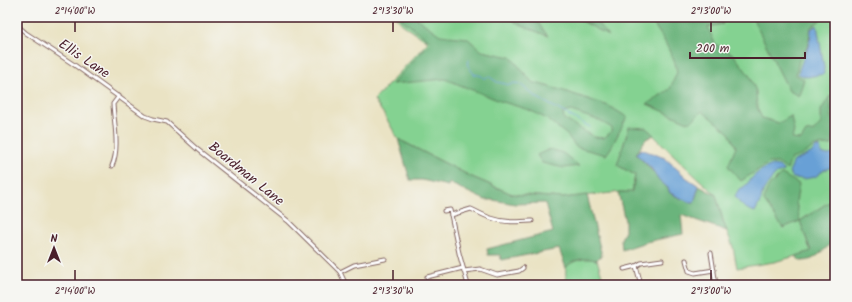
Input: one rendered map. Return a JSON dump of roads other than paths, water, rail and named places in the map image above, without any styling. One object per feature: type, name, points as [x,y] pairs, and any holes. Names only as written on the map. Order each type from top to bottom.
[{"type":"street","name":"Ellis Lane","points":[[17,25],[26,33],[119,96]]},
{"type":"street","points":[[112,166],[115,155],[116,132],[113,104],[114,100],[119,96]]},
{"type":"street","name":"Boardman Lane","points":[[119,96],[148,118],[164,121],[170,125],[198,150],[288,221],[340,272],[346,285]]},
{"type":"street","points":[[451,215],[471,209],[498,220],[511,222],[531,221],[529,216]]},
{"type":"street","points":[[444,211],[450,210],[468,285]]},
{"type":"street","points":[[711,253],[716,285]]},
{"type":"street","points":[[340,272],[354,266],[385,259]]},
{"type":"street","points":[[624,269],[641,263],[662,260]]},
{"type":"street","points":[[686,260],[689,271],[695,273],[714,270]]},
{"type":"street","points":[[636,266],[641,285]]},
{"type":"street","points":[[427,277],[463,269],[480,269],[497,275],[519,271],[523,268]]},
{"type":"water","points":[[817,25],[824,74],[807,77],[798,74],[810,41],[811,29]]},
{"type":"water","points":[[816,147],[820,147],[821,153],[828,155],[835,154],[835,166],[824,170],[815,177],[804,179],[793,178],[789,172],[794,161],[811,153]]},
{"type":"water","points":[[641,149],[665,158],[687,178],[699,186],[694,202],[689,202],[670,193],[668,188],[659,180],[651,168],[636,154]]},
{"type":"water","points":[[772,165],[779,166],[784,171],[776,174],[769,182],[763,191],[761,200],[755,212],[748,210],[735,196],[739,189],[746,185],[752,178],[765,168]]},
{"type":"waterway","points":[[469,60],[468,66],[474,74],[482,76],[483,78],[488,76],[497,82],[510,85],[514,83],[520,84],[536,97],[590,127]]}]
